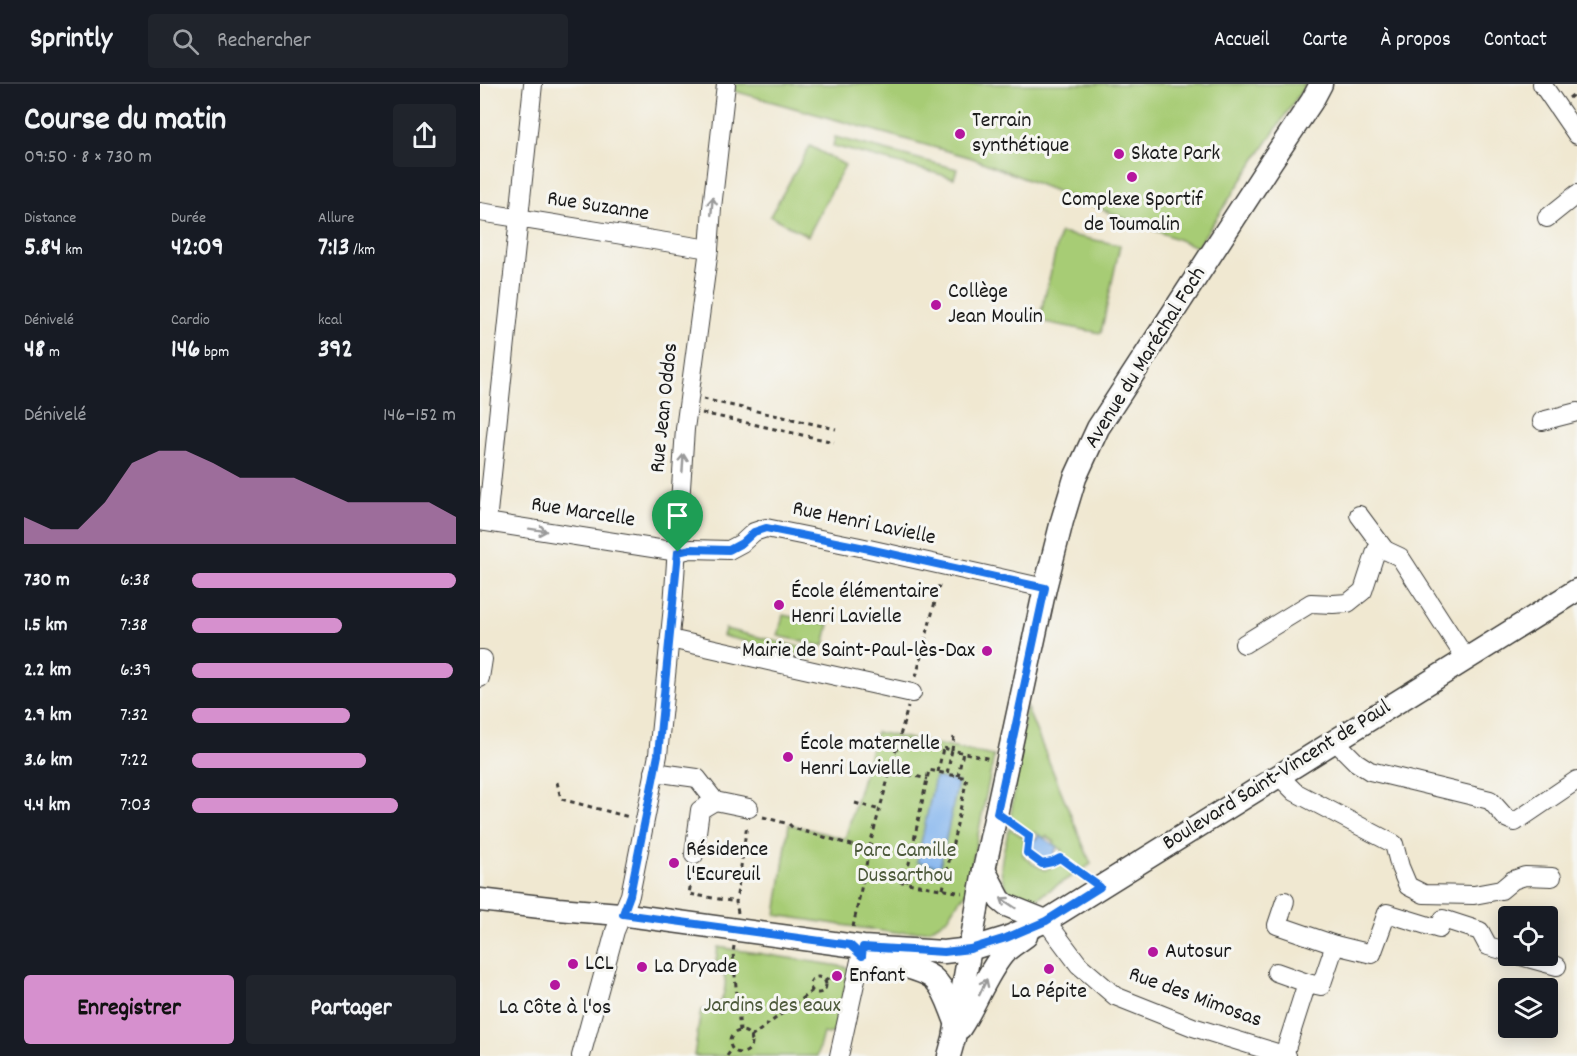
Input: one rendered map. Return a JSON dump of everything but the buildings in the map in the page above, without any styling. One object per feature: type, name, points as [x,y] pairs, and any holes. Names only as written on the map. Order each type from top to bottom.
[{"type":"main road","name":"Avenue du Maréchal Foch","points":[[953,1039],[984,870],[1045,588],[1062,521],[1076,478],[1098,428],[1321,84]]},
{"type":"main road","name":"Boulevard Saint-Vincent de Paul","points":[[858,949],[944,952],[970,949],[1006,938],[1046,921],[1577,590]]},
{"type":"main road","points":[[984,870],[1000,900],[1006,905],[1046,921]]},
{"type":"main road","points":[[480,886],[560,898],[597,911]]},
{"type":"main road","points":[[480,900],[623,914],[736,929],[858,949],[923,972],[935,979],[944,992],[953,1039]]},
{"type":"main road","points":[[953,1039],[972,1011],[988,975],[1005,952],[1046,921]]},
{"type":"street","points":[[483,521],[533,84]]},
{"type":"street","name":"Rue Jean Oddos","points":[[581,1056],[615,931],[630,895],[658,755],[678,552],[685,429],[709,249],[726,84]]},
{"type":"street","points":[[1542,84],[1577,135]]},
{"type":"street","points":[[1546,218],[1577,194]]},
{"type":"street","name":"Rue Suzanne","points":[[480,212],[709,249]]},
{"type":"street","points":[[1542,421],[1577,412]]},
{"type":"street","points":[[1359,514],[1385,550],[1400,557],[1466,659]]},
{"type":"street","name":"Rue Marcelle","points":[[483,521],[678,552]]},
{"type":"street","name":"Rue Henri Lavielle","points":[[678,552],[691,549],[729,550],[742,543],[754,532],[766,528],[1045,588]]},
{"type":"street","points":[[1244,644],[1311,603],[1348,603],[1363,591],[1376,551],[1385,550]]},
{"type":"street","points":[[670,639],[912,693]]},
{"type":"street","points":[[480,659],[483,659],[480,678]]},
{"type":"street","points":[[1334,740],[1356,762],[1370,771],[1490,800],[1506,818],[1515,822],[1577,780]]},
{"type":"street","points":[[654,772],[697,778],[715,801],[749,808]]},
{"type":"street","points":[[1278,775],[1295,792],[1394,844],[1408,886],[1424,894],[1474,895],[1501,890],[1513,880],[1526,876],[1552,877]]},
{"type":"street","points":[[694,855],[700,810],[715,801]]},
{"type":"street","points":[[1286,901],[1277,925],[1335,945],[1372,954],[1387,913],[1439,929],[1443,919],[1480,931],[1488,946],[1498,949]]},
{"type":"street","name":"Rue des Mimosas","points":[[1046,921],[1079,965],[1115,996],[1193,1027],[1286,1055]]},
{"type":"street","points":[[1276,972],[1321,986],[1335,945]]},
{"type":"street","points":[[839,1056],[858,949]]},
{"type":"street","points":[[1286,1055],[1307,983]]},
{"type":"path","points":[[699,398],[836,429]]},
{"type":"path","points":[[697,412],[834,442]]},
{"type":"path","points":[[858,949],[864,875],[869,850],[944,565]]},
{"type":"path","points":[[947,774],[954,737]]},
{"type":"path","points":[[900,739],[1008,762]]},
{"type":"path","points":[[938,772],[942,748]]},
{"type":"path","points":[[958,776],[963,753]]},
{"type":"path","points":[[891,770],[927,779]]},
{"type":"path","points":[[904,882],[929,770],[967,778],[943,889]]},
{"type":"path","points":[[557,782],[561,799],[645,822]]},
{"type":"path","points":[[855,803],[880,810]]},
{"type":"path","points":[[740,1031],[733,953],[738,914],[736,902],[749,808],[760,816],[789,824],[793,828],[869,850]]},
{"type":"path","points":[[997,813],[1029,836],[1027,853],[1042,864],[1060,858],[1100,887]]},
{"type":"path","points":[[694,855],[689,894],[736,902]]},
{"type":"path","points":[[864,875],[966,894]]},
{"type":"path","points":[[816,977],[824,979],[826,986],[824,990],[820,992],[813,990],[812,980],[816,977]]},
{"type":"path","points":[[751,1037],[813,990]]},
{"type":"path","points":[[740,1031],[747,1032],[752,1040],[751,1047],[746,1052],[738,1053],[732,1048],[730,1042],[732,1036],[740,1031]]},
{"type":"path","points":[[727,1056],[732,1048]]},
{"type":"green space","name":"Complexe Sportif de Toumalin","points":[[735,84],[1306,84],[1197,247],[972,158],[734,91]]},
{"type":"green space","points":[[835,137],[957,169],[954,178],[833,146]]},
{"type":"green space","points":[[810,146],[845,165],[808,236],[770,216]]},
{"type":"green space","points":[[1060,233],[1120,245],[1101,333],[1039,321]]},
{"type":"green space","points":[[783,615],[829,624],[824,646],[778,636]]},
{"type":"green space","points":[[725,629],[813,650],[812,657],[723,636]]},
{"type":"green space","points":[[1026,706],[1091,864],[1082,870],[1060,855],[1063,850],[1053,844],[1055,842],[1034,832],[1032,836],[1010,821]]},
{"type":"green space","name":"Parc Camille Dussarthou","points":[[876,732],[994,756],[966,894],[948,918],[929,930],[895,933],[776,915],[789,824],[845,839]]},
{"type":"green space","points":[[1009,828],[1025,838],[1023,855],[1033,864],[1045,870],[1060,863],[1075,874],[1031,902],[1015,896],[1005,885],[1001,869]]},
{"type":"green space","name":"Jardins des eaux","points":[[718,947],[846,967],[849,970],[835,1031],[829,1034],[823,1033],[817,1056],[694,1056],[701,1010],[721,1002],[725,989],[724,976],[716,961]]},
{"type":"water","points":[[935,777],[958,782],[940,867],[917,862]]},
{"type":"water","points":[[1039,835],[1057,847],[1050,860],[1038,856],[1029,846]]},
{"type":"place","name":"Terrain synthétique","points":[[960,134]]},
{"type":"place","name":"Skate Park","points":[[1119,154]]},
{"type":"place","name":"Complexe Sportif de Toumalin","points":[[1132,177]]},
{"type":"place","name":"Collège Jean Moulin","points":[[936,305]]},
{"type":"place","name":"École élémentaire Henri Lavielle","points":[[779,605]]},
{"type":"place","name":"Mairie de Saint-Paul-lès-Dax","points":[[987,651]]},
{"type":"place","name":"École maternelle Henri Lavielle","points":[[788,757]]},
{"type":"place","name":"Résidence l'Ecureuil","points":[[674,863]]},
{"type":"place","name":"Autosur","points":[[1153,952]]},
{"type":"place","name":"LCL","points":[[573,964]]},
{"type":"place","name":"La Dryade","points":[[642,967]]},
{"type":"place","name":"La Pépite","points":[[1049,969]]},
{"type":"place","name":"Enfant","points":[[837,976]]},
{"type":"place","name":"La Côte à l'os","points":[[555,985]]},
{"type":"route","points":[[766,528],[1045,588],[997,813],[1029,836],[1027,853],[1042,864],[1060,858],[1100,887],[1046,921],[1011,936],[970,949],[944,952],[863,947],[862,956],[850,945],[623,914],[630,895],[658,755],[678,552],[691,549],[729,550],[742,543],[754,532],[766,528]]}]
